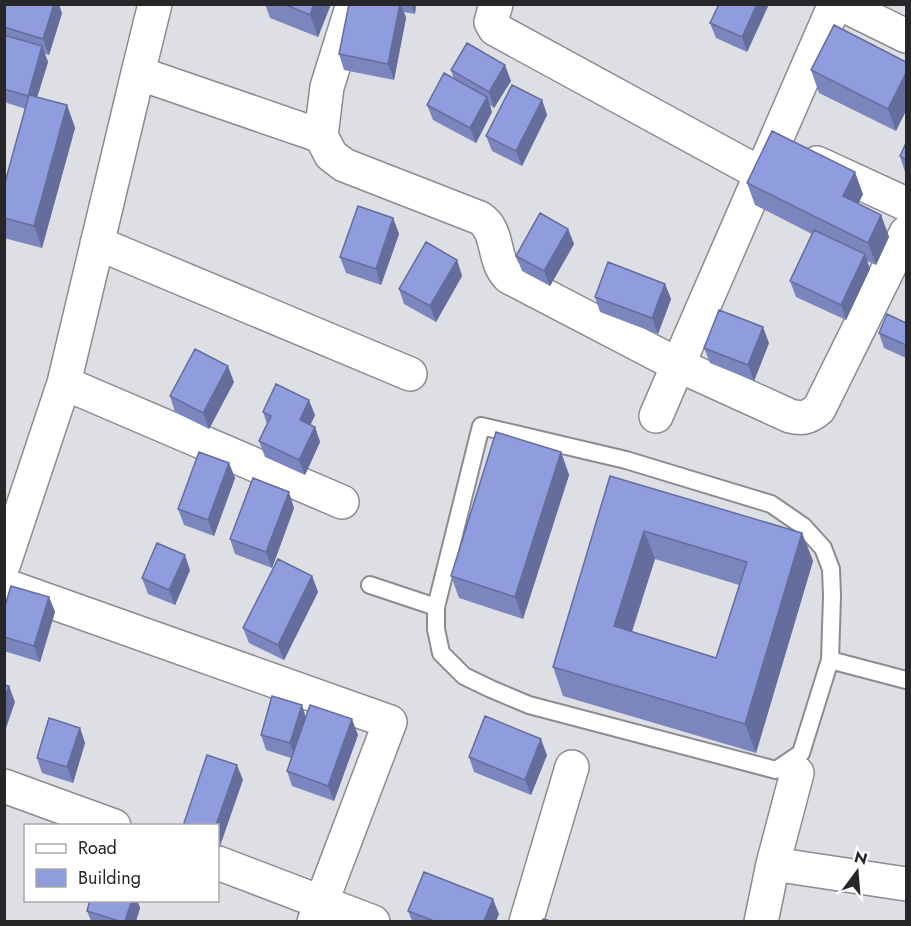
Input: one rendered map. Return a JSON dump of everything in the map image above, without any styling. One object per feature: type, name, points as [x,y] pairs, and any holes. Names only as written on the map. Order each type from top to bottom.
[{"type":"street","points":[[4,563],[64,383],[155,4]]},
{"type":"street","points":[[353,4],[327,87],[321,136],[331,154],[344,165],[487,222],[501,266],[508,277],[678,364],[790,416],[801,419],[819,410],[906,233]]},
{"type":"street","points":[[496,4],[491,22],[495,29],[761,174]]},
{"type":"street","points":[[656,416],[835,4]]},
{"type":"street","points":[[841,4],[906,36]]},
{"type":"street","points":[[138,73],[321,136]]},
{"type":"street","points":[[775,143],[906,204]]},
{"type":"street","points":[[97,243],[410,374]]},
{"type":"street","points":[[64,383],[342,502]]},
{"type":"street","points":[[4,585],[390,722],[318,911]]},
{"type":"street","points":[[526,921],[572,767]]},
{"type":"street","points":[[761,921],[773,864],[797,773]]},
{"type":"street","points":[[4,786],[111,824]]},
{"type":"street","points":[[219,863],[318,911],[374,921]]},
{"type":"street","points":[[773,864],[906,884]]},
{"type":"lane","points":[[481,426],[626,460],[771,504],[803,526],[823,549],[831,569],[830,660],[801,753],[776,770],[529,705],[490,689],[464,676],[441,653],[436,629],[436,607],[481,426]]},
{"type":"lane","points":[[370,585],[436,607]]},
{"type":"lane","points":[[830,660],[906,680]]},
{"type":"building","points":[[4,4],[54,4],[43,39],[4,27]]},
{"type":"building","points":[[284,4],[314,4],[310,15]]},
{"type":"building","points":[[349,4],[400,4],[388,64],[339,54]]},
{"type":"building","points":[[719,4],[757,4],[742,37],[710,23]]},
{"type":"building","points":[[834,25],[906,62],[906,73],[888,109],[811,70]]},
{"type":"building","points":[[4,35],[42,46],[28,96],[4,89]]},
{"type":"building","points":[[467,43],[505,65],[489,92],[451,70]]},
{"type":"building","points":[[444,73],[487,97],[470,128],[427,105]]},
{"type":"building","points":[[512,85],[542,100],[516,151],[486,136]]},
{"type":"building","points":[[29,95],[67,105],[34,226],[4,218],[4,186]]},
{"type":"building","points":[[772,131],[855,172],[843,196],[881,215],[868,243],[747,183]]},
{"type":"building","points":[[906,143],[906,160],[900,156]]},
{"type":"building","points":[[358,206],[393,218],[376,269],[340,257]]},
{"type":"building","points":[[540,213],[568,229],[544,271],[516,256]]},
{"type":"building","points":[[814,230],[865,254],[841,305],[790,281]]},
{"type":"building","points":[[426,242],[457,260],[430,306],[399,289]]},
{"type":"building","points":[[608,262],[665,284],[652,318],[595,297]]},
{"type":"building","points":[[719,310],[763,327],[748,365],[704,348]]},
{"type":"building","points":[[887,314],[906,323],[906,345],[879,333]]},
{"type":"building","points":[[195,349],[228,366],[203,413],[170,396]]},
{"type":"building","points":[[276,384],[309,400],[300,420],[315,427],[299,460],[259,441],[271,416],[263,412]]},
{"type":"building","points":[[496,432],[561,452],[515,597],[451,576]]},
{"type":"building","points":[[199,452],[229,463],[208,520],[178,509]]},
{"type":"building","points":[[610,476],[802,533],[745,724],[553,667]],"holes":[[[644,531],[747,562],[716,658],[614,626]]]},
{"type":"building","points":[[253,478],[289,492],[266,552],[230,539]]},
{"type":"building","points":[[157,543],[185,555],[169,590],[142,578]]},
{"type":"building","points":[[278,559],[312,576],[278,645],[243,628]]},
{"type":"building","points":[[11,586],[49,597],[34,646],[4,637],[4,609]]},
{"type":"building","points":[[4,685],[9,686],[4,701]]},
{"type":"building","points":[[272,696],[302,705],[290,743],[261,735]]},
{"type":"building","points":[[310,705],[352,719],[328,786],[287,771]]},
{"type":"building","points":[[485,716],[541,739],[525,780],[469,757]]},
{"type":"building","points":[[49,718],[80,728],[67,767],[37,758]]},
{"type":"building","points":[[207,755],[237,765],[216,824],[184,823]]},
{"type":"building","points":[[424,872],[493,899],[484,921],[434,921],[408,911]]},
{"type":"building","points":[[89,902],[131,902],[125,921],[87,911]]}]
